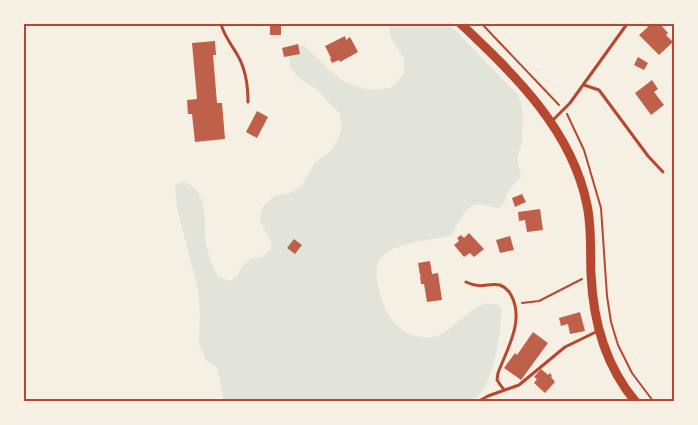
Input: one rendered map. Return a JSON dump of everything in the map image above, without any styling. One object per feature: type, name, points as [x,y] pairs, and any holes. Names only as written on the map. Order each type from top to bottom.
[{"type":"main road","points":[[461,24],[509,71],[551,122],[570,155],[585,198],[589,220],[591,275],[599,331],[604,351],[615,374],[634,401]]},
{"type":"lane","points":[[221,24],[228,41],[243,66],[248,86],[248,102]]},
{"type":"lane","points":[[551,122],[570,103],[627,24]]},
{"type":"lane","points":[[583,85],[599,90],[648,156],[663,172]]},
{"type":"lane","points":[[466,282],[475,286],[498,285],[504,287],[516,304],[516,324],[497,380],[504,390]]},
{"type":"lane","points":[[479,401],[519,385],[565,347],[599,331]]},
{"type":"path","points":[[516,304],[539,301],[591,275]]},
{"type":"shaded area","points":[[389,24],[449,24],[518,95],[521,103],[523,117],[522,141],[517,159],[521,176],[506,195],[504,204],[499,208],[482,204],[474,205],[466,211],[451,235],[400,246],[383,256],[377,267],[378,287],[386,311],[396,325],[413,335],[429,337],[440,335],[470,312],[486,304],[494,304],[501,308],[497,348],[485,387],[472,401],[224,401],[217,368],[206,360],[199,344],[200,313],[198,289],[177,208],[175,185],[186,182],[192,186],[201,198],[209,257],[218,277],[230,281],[237,276],[243,265],[251,258],[262,257],[270,250],[272,244],[260,221],[262,207],[274,196],[289,193],[301,187],[314,164],[332,150],[342,128],[339,113],[318,90],[298,77],[290,67],[289,53],[292,46],[302,45],[339,78],[350,85],[366,89],[388,88],[397,83],[404,73],[404,58],[390,35]]},
{"type":"building","points":[[270,24],[281,24],[281,35],[270,35]]},
{"type":"building","points":[[645,24],[660,24],[668,33],[666,35],[673,42],[659,55],[639,35],[648,27]]},
{"type":"building","points":[[345,36],[346,40],[350,37],[358,52],[340,62],[339,60],[332,63],[325,46]]},
{"type":"building","points":[[215,41],[216,55],[213,55],[217,103],[222,103],[225,139],[195,142],[192,114],[188,114],[187,100],[197,99],[192,43]]},
{"type":"building","points":[[298,44],[300,54],[284,57],[282,48]]},
{"type":"building","points":[[638,57],[648,63],[644,70],[634,65]]},
{"type":"building","points":[[652,80],[658,89],[654,92],[664,105],[651,115],[635,93]]},
{"type":"building","points":[[257,111],[268,117],[257,138],[246,132]]},
{"type":"building","points":[[522,194],[526,202],[515,207],[512,198]]},
{"type":"building","points":[[540,209],[543,230],[527,232],[525,220],[519,221],[518,212]]},
{"type":"building","points":[[469,233],[484,249],[474,257],[470,253],[464,257],[454,245],[459,241],[457,238],[461,235],[464,238]]},
{"type":"building","points":[[510,236],[514,250],[500,253],[496,240]]},
{"type":"building","points":[[294,239],[302,245],[295,254],[287,248]]},
{"type":"building","points":[[430,261],[432,274],[438,273],[442,300],[427,302],[424,284],[421,284],[420,276],[422,275],[420,275],[418,263]]},
{"type":"building","points":[[580,312],[585,331],[570,334],[568,324],[561,326],[559,318]]},
{"type":"building","points":[[533,332],[548,343],[521,380],[504,368],[515,353],[517,355]]},
{"type":"building","points":[[541,369],[548,375],[550,373],[555,382],[545,393],[534,383],[537,379],[534,377]]}]
